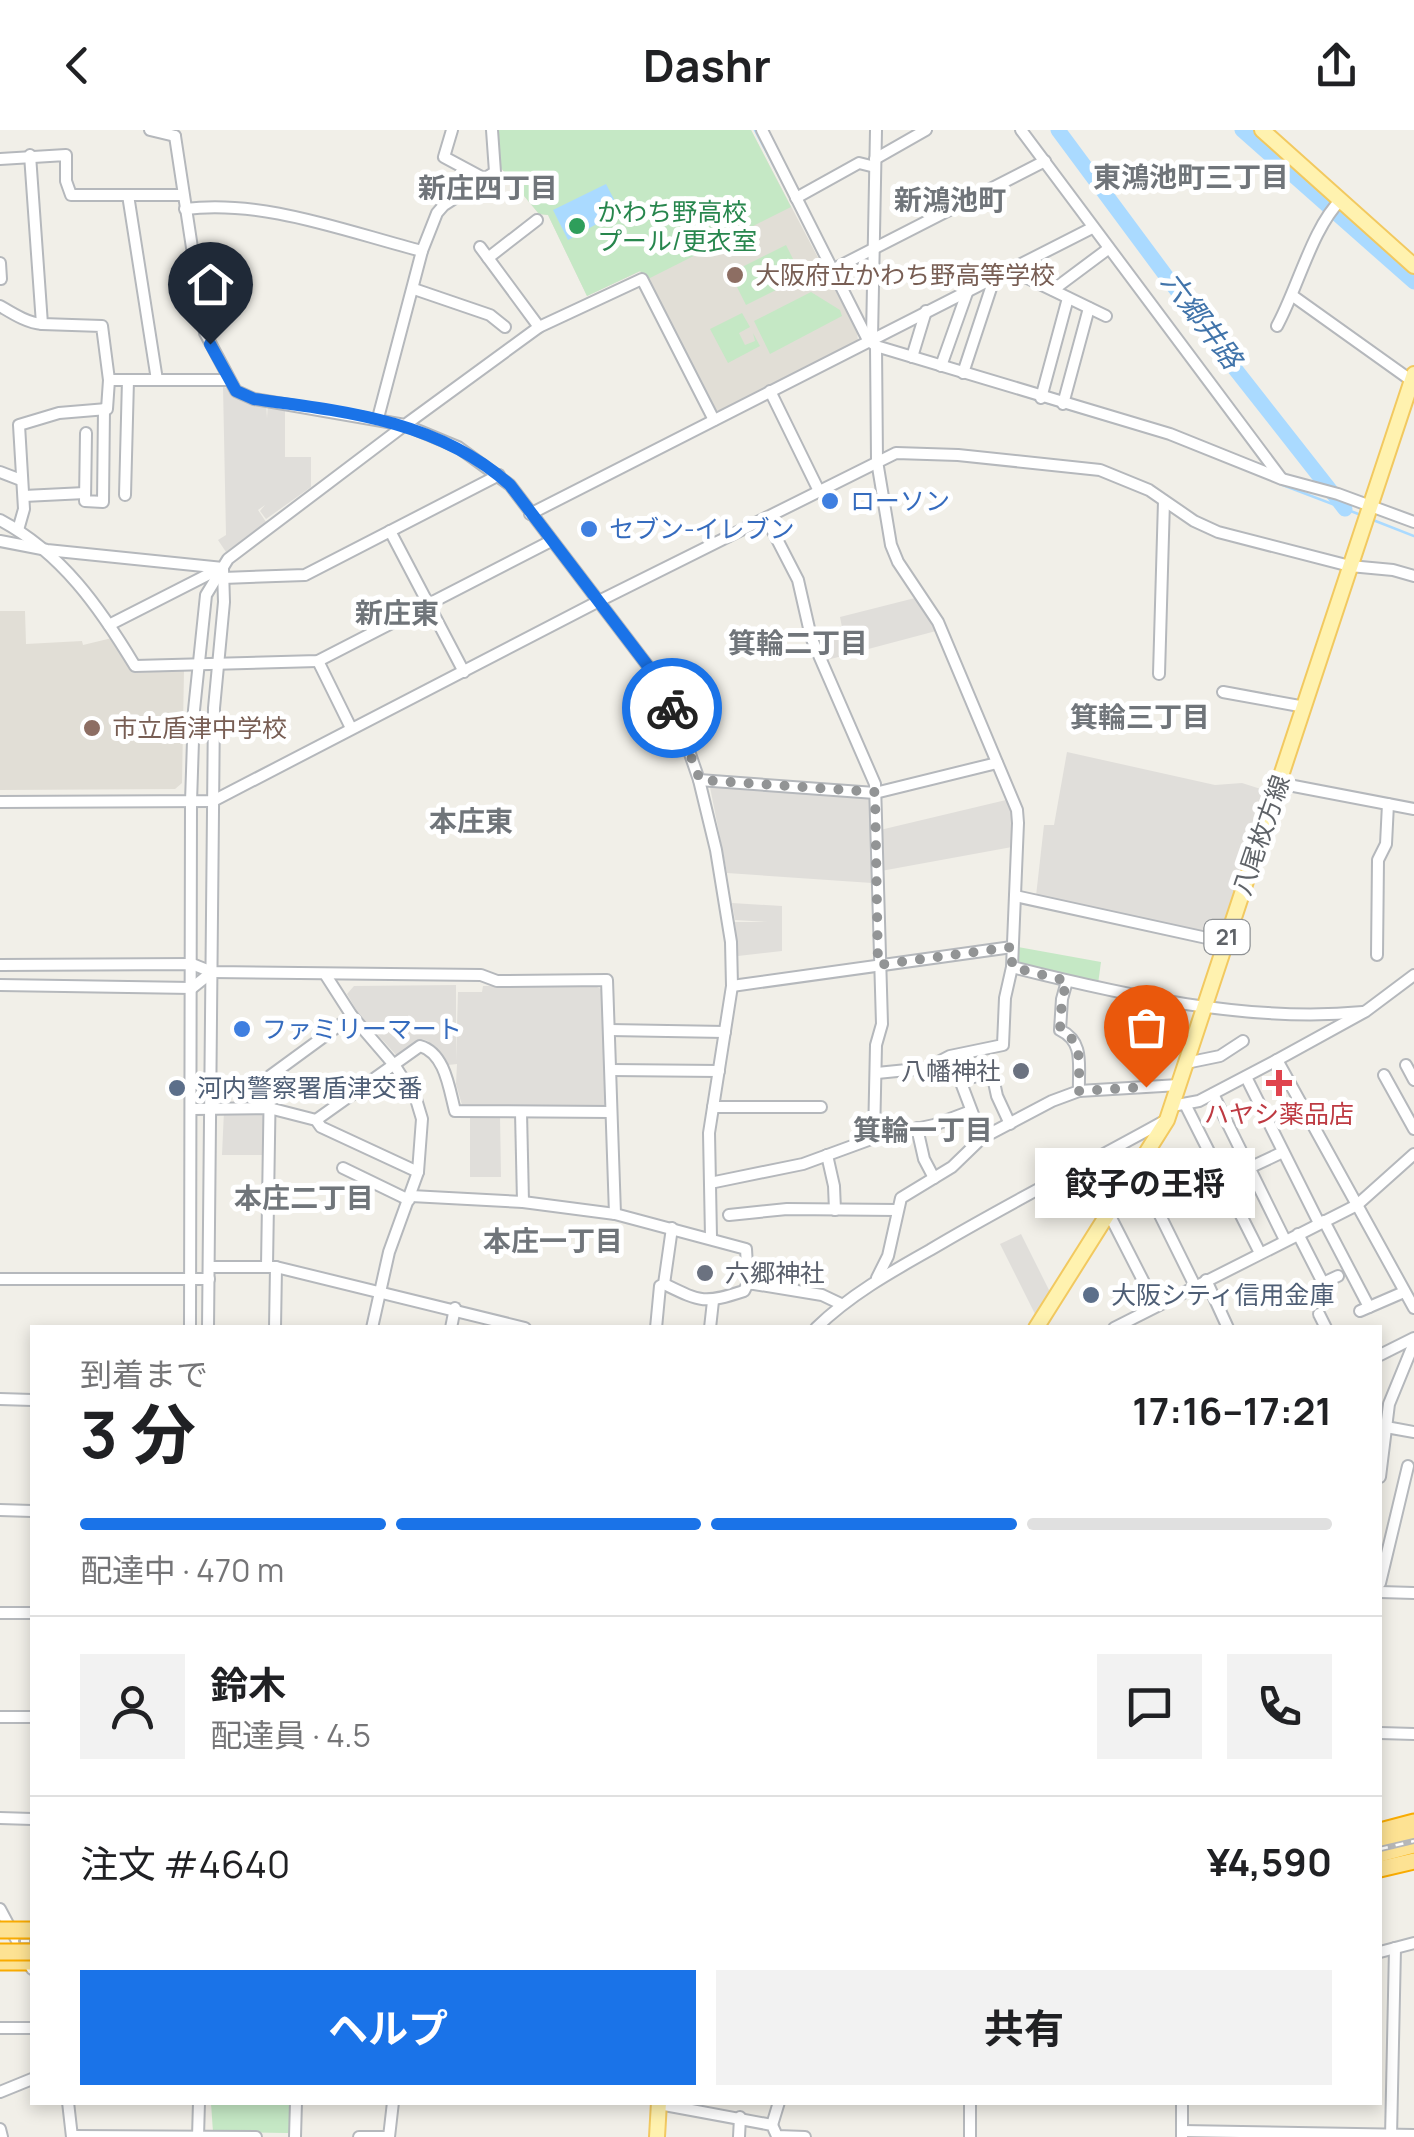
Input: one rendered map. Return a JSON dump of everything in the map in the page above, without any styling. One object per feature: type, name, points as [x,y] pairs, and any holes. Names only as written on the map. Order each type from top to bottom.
[{"type":"highway","points":[[1382,1830],[1414,1822]]},
{"type":"highway","points":[[1382,1842],[1414,1834]]},
{"type":"highway","points":[[1382,1854],[1414,1846]]},
{"type":"highway","points":[[1382,1869],[1414,1861]]},
{"type":"highway","points":[[3,1928],[30,1928]]},
{"type":"highway","points":[[1,1955],[30,1959]]},
{"type":"main road","points":[[1262,130],[1414,266]]},
{"type":"main road","name":"八尾枚方線","points":[[1038,1325],[1175,1110],[1186,1062],[1225,942],[1368,513],[1410,402],[1413,378]]},
{"type":"main road","points":[[657,2137],[659,2105]]},
{"type":"street","points":[[150,130],[179,133],[185,209],[206,333],[236,391],[254,399],[405,425],[458,447],[499,475],[654,674],[678,719],[700,780],[731,942],[732,986],[709,1133],[711,1237]]},
{"type":"street","points":[[452,130],[444,156],[485,180]]},
{"type":"street","points":[[378,418],[422,251],[444,205],[495,172],[492,130]]},
{"type":"street","points":[[762,130],[869,342],[1041,398],[1170,434],[1282,479],[1338,494],[1368,513],[1414,522]]},
{"type":"street","points":[[876,130],[869,342],[877,462],[891,546],[938,622],[1017,810],[1012,967],[1005,998],[1002,1045],[950,1056],[927,1068],[877,1073]]},
{"type":"street","points":[[796,198],[859,163],[876,163],[926,130]]},
{"type":"street","points":[[1021,130],[1282,479]]},
{"type":"street","points":[[30,154],[42,324]]},
{"type":"street","points":[[0,159],[66,154],[66,181],[71,195],[184,195]]},
{"type":"street","points":[[832,270],[1045,161]]},
{"type":"street","points":[[128,195],[158,380]]},
{"type":"street","points":[[1277,326],[1326,216],[1338,202]]},
{"type":"street","points":[[185,209],[244,209],[422,251]]},
{"type":"street","points":[[488,258],[538,220]]},
{"type":"street","points":[[530,514],[1092,228]]},
{"type":"street","points":[[480,247],[539,327]]},
{"type":"street","points":[[1053,290],[1108,249]]},
{"type":"street","points":[[0,267],[1,280]]},
{"type":"street","points":[[1009,269],[1106,316]]},
{"type":"street","points":[[962,373],[996,276]]},
{"type":"street","points":[[190,1325],[191,802],[198,664],[206,596],[228,559],[539,327],[642,279],[714,420]]},
{"type":"street","points":[[414,289],[490,316],[505,327]]},
{"type":"street","points":[[941,366],[968,290]]},
{"type":"street","points":[[1293,296],[1413,378]]},
{"type":"street","points":[[1041,398],[1068,298]]},
{"type":"street","points":[[0,306],[13,310],[29,323],[102,326],[109,380],[108,409],[58,412],[19,425],[24,496],[18,530]]},
{"type":"street","points":[[1063,404],[1089,308]]},
{"type":"street","points":[[912,357],[926,311]]},
{"type":"street","points":[[109,380],[229,380]]},
{"type":"street","points":[[125,495],[128,380]]},
{"type":"street","points":[[770,392],[819,490]]},
{"type":"street","points":[[86,433],[85,501],[103,502],[104,409]]},
{"type":"street","points":[[0,802],[214,801],[599,601],[896,453],[1072,466],[1119,476],[1218,532],[1350,566],[1414,576]]},
{"type":"street","points":[[0,472],[21,480]]},
{"type":"street","points":[[0,541],[223,573],[305,575],[499,475]]},
{"type":"street","points":[[24,496],[85,493]]},
{"type":"street","points":[[1158,674],[1164,501]]},
{"type":"street","points":[[766,518],[798,580],[810,636],[875,784],[882,1024],[876,1045],[874,1138]]},
{"type":"street","points":[[0,520],[47,550],[80,585],[110,624],[134,666],[318,660],[551,541]]},
{"type":"street","points":[[390,531],[464,672]]},
{"type":"street","points":[[110,624],[196,578],[223,573]]},
{"type":"street","points":[[208,1325],[216,664],[224,602],[223,573]]},
{"type":"street","points":[[318,660],[351,728]]},
{"type":"street","points":[[1223,692],[1305,706]]},
{"type":"street","points":[[700,780],[875,792],[997,764]]},
{"type":"street","points":[[1278,784],[1414,809]]},
{"type":"street","points":[[1377,955],[1378,860],[1386,844],[1388,804]]},
{"type":"street","points":[[1014,896],[1225,942]]},
{"type":"street","points":[[732,986],[1012,947]]},
{"type":"street","points":[[0,965],[192,964],[212,972],[481,975],[497,981],[607,980],[616,1214]]},
{"type":"street","points":[[1012,967],[1067,981],[1205,1004],[1299,1014],[1364,1012]]},
{"type":"street","points":[[0,985],[192,988],[212,972]]},
{"type":"street","points":[[325,974],[352,1016],[394,1066],[416,1099],[422,1119],[418,1172],[389,1252],[373,1325]]},
{"type":"street","points":[[819,1325],[841,1304],[876,1281],[1175,1110],[1246,1077],[1364,1012],[1414,974]]},
{"type":"street","points":[[1067,981],[1060,1030],[1073,1036],[1077,1044],[1079,1091]]},
{"type":"street","points":[[276,1325],[271,1267],[270,1076],[352,1016]]},
{"type":"street","points":[[610,1030],[725,1032]]},
{"type":"street","points":[[1186,1062],[1220,1056],[1243,1041]]},
{"type":"street","points":[[316,1120],[420,1046],[427,1048],[443,1067],[455,1110],[611,1112]]},
{"type":"street","points":[[1277,1060],[1414,1308]]},
{"type":"street","points":[[1406,1065],[1414,1080]]},
{"type":"street","points":[[611,1070],[719,1070]]},
{"type":"street","points":[[982,1138],[960,1080],[992,1073],[1010,1124]]},
{"type":"street","points":[[1384,1075],[1414,1129]]},
{"type":"street","points":[[1246,1077],[1364,1309],[1404,1292]]},
{"type":"street","points":[[876,1281],[888,1256],[901,1198],[952,1167],[982,1138],[1079,1091],[1179,1086]]},
{"type":"street","points":[[1213,1094],[1285,1240]]},
{"type":"street","points":[[713,1107],[821,1108]]},
{"type":"street","points":[[192,1109],[269,1108],[316,1120],[321,1127],[418,1172]]},
{"type":"street","points":[[1175,1110],[1260,1253]]},
{"type":"street","points":[[710,1183],[803,1164],[874,1138],[934,1125],[970,1111]]},
{"type":"street","points":[[521,1112],[523,1202]]},
{"type":"street","points":[[917,1128],[924,1159],[934,1178]]},
{"type":"street","points":[[1250,1168],[1283,1152]]},
{"type":"street","points":[[827,1154],[835,1210]]},
{"type":"street","points":[[1120,1325],[1357,1205],[1414,1154]]},
{"type":"street","points":[[344,1168],[410,1198],[523,1202],[616,1214],[746,1249],[748,1283],[744,1291],[713,1301],[696,1299],[664,1284]]},
{"type":"street","points":[[1151,1197],[1226,1325]]},
{"type":"street","points":[[728,1214],[787,1209],[897,1210]]},
{"type":"street","points":[[1108,1212],[1156,1306]]},
{"type":"street","points":[[656,1325],[672,1228]]},
{"type":"street","points":[[1298,1234],[1323,1284],[1338,1276]]},
{"type":"street","points":[[0,1279],[190,1279],[209,1273],[271,1267],[514,1325]]},
{"type":"street","points":[[748,1283],[822,1295],[841,1304]]},
{"type":"street","points":[[710,1325],[713,1301]]},
{"type":"street","points":[[452,1325],[455,1308]]},
{"type":"street","points":[[1319,1314],[1324,1325]]},
{"type":"street","points":[[1138,1315],[1143,1325]]},
{"type":"street","points":[[1382,1354],[1414,1340]]},
{"type":"street","points":[[1382,1575],[1411,1464],[1382,1464],[1389,1404],[1414,1340]]},
{"type":"street","points":[[0,1399],[30,1400]]},
{"type":"street","points":[[1386,1427],[1414,1432]]},
{"type":"street","points":[[0,1510],[30,1510]]},
{"type":"street","points":[[1382,1592],[1414,1592]]},
{"type":"street","points":[[0,1613],[30,1613]]},
{"type":"street","points":[[0,1717],[30,1717]]},
{"type":"street","points":[[1382,1733],[1414,1734]]},
{"type":"street","points":[[0,1818],[30,1819]]},
{"type":"street","points":[[0,1908],[3,1928],[30,1957]]},
{"type":"street","points":[[1382,1952],[1414,1943]]},
{"type":"street","points":[[1391,2136],[1396,1948]]},
{"type":"street","points":[[0,2028],[30,2028]]},
{"type":"street","points":[[1382,2042],[1395,2040]]},
{"type":"street","points":[[0,2092],[30,2080]]},
{"type":"street","points":[[68,2105],[72,2136],[256,2137]]},
{"type":"street","points":[[198,2137],[199,2105]]},
{"type":"street","points":[[296,2105],[296,2137]]},
{"type":"street","points":[[360,2137],[389,2137],[393,2105]]},
{"type":"street","points":[[671,2105],[772,2124]]},
{"type":"street","points":[[779,2105],[772,2124],[777,2136],[805,2137]]},
{"type":"street","points":[[970,2105],[970,2137]]},
{"type":"street","points":[[1182,2105],[1182,2134],[1414,2135]]},
{"type":"street","points":[[740,2117],[740,2137]]},
{"type":"street","points":[[0,2130],[2,2137]]},
{"type":"shaded area","name":"大阪府立かわち野高等学校","points":[[498,130],[751,130],[857,332],[858,341],[721,412],[714,409],[641,271],[587,296],[548,215],[539,214],[501,168]]},
{"type":"shaded area","points":[[223,386],[243,398],[266,404],[267,418],[268,404],[285,406],[285,457],[311,457],[311,487],[266,519],[260,511],[265,505],[258,510],[266,522],[226,552],[218,540],[226,535]]},
{"type":"shaded area","points":[[915,598],[936,631],[827,660],[817,635],[842,627],[840,617]]},
{"type":"shaded area","name":"市立盾津中学校","points":[[0,611],[25,611],[26,644],[82,641],[83,645],[112,638],[133,673],[184,670],[182,783],[175,789],[0,790]]},
{"type":"shaded area","points":[[1067,752],[1215,785],[1242,783],[1267,791],[1223,935],[1036,896],[1044,825],[1054,825]]},
{"type":"shaded area","points":[[709,782],[869,795],[872,883],[727,873]]},
{"type":"shaded area","points":[[1006,800],[1013,815],[1012,847],[881,871],[880,830]]},
{"type":"shaded area","points":[[732,903],[782,906],[782,951],[738,956],[735,922],[768,922],[735,920]]},
{"type":"shaded area","points":[[456,985],[456,1061],[458,992],[482,992],[483,986],[601,989],[606,1102],[603,1107],[462,1105],[456,1084],[457,1064],[448,1065],[422,1039],[397,1056],[358,1013],[347,994],[354,986]]},
{"type":"shaded area","points":[[224,1111],[260,1111],[264,1115],[264,1155],[222,1155]]},
{"type":"shaded area","points":[[500,1117],[501,1177],[470,1177],[470,1118]]},
{"type":"shaded area","points":[[1021,1234],[1050,1292],[1036,1316],[1000,1244]]},
{"type":"green space","points":[[498,130],[751,130],[791,207],[646,280],[640,271],[587,296],[548,215],[539,214],[501,168]]},
{"type":"green space","points":[[786,245],[802,277],[746,305],[730,273]]},
{"type":"green space","points":[[811,292],[840,310],[842,316],[770,354],[754,321]]},
{"type":"green space","points":[[742,313],[750,327],[739,333],[745,345],[755,341],[753,333],[760,346],[728,363],[710,329]]},
{"type":"green space","points":[[1018,947],[1101,962],[1098,984],[1021,965]]},
{"type":"green space","points":[[211,2105],[292,2105],[292,2129],[288,2133],[213,2132]]},
{"type":"water","name":"かわち野高校 プール/更衣室","points":[[606,184],[620,211],[568,240],[553,210]]},
{"type":"waterway","points":[[755,130],[800,216]]},
{"type":"waterway","name":"六郷井路","points":[[1058,130],[1232,365],[1345,509]]},
{"type":"waterway","points":[[1242,130],[1414,282]]},
{"type":"waterway","points":[[1016,393],[1037,400]]},
{"type":"waterway","points":[[1044,402],[1176,441]]},
{"type":"waterway","points":[[1280,484],[1361,515]]},
{"type":"waterway","points":[[1373,520],[1414,536]]},
{"type":"railway","points":[[1382,1849],[1414,1841]]},
{"type":"railway","points":[[21,1941],[30,1941]]},
{"type":"way so far","points":[[672,708],[700,780],[875,792],[878,965],[1012,947],[1012,967],[1067,981],[1060,1030],[1073,1036],[1077,1044],[1079,1091],[1146,1087]]},
{"type":"place","name":"かわち野高校 プール/更衣室","points":[[577,226]]},
{"type":"place","name":"大阪府立かわち野高等学校","points":[[735,275]]},
{"type":"place","name":"ローソン","points":[[830,501]]},
{"type":"place","name":"セブン-イレブン","points":[[589,529]]},
{"type":"place","name":"市立盾津中学校","points":[[92,728]]},
{"type":"place","name":"ファミリーマート","points":[[242,1029]]},
{"type":"place","name":"八幡神社","points":[[1021,1071]]},
{"type":"place","name":"ハヤシ薬品店","points":[[1279,1083]]},
{"type":"place","name":"餃子の王将","points":[[1146,1087]]},
{"type":"place","name":"河内警察署盾津交番","points":[[177,1088]]},
{"type":"place","name":"六郷神社","points":[[705,1273]]},
{"type":"place","name":"大阪シティ信用金庫","points":[[1091,1295]]},
{"type":"district","name":"東鴻池町三丁目","points":[[1191,177]]},
{"type":"district","name":"新庄四丁目","points":[[488,188]]},
{"type":"district","name":"新鴻池町","points":[[950,200]]},
{"type":"district","name":"新庄東","points":[[397,613]]},
{"type":"district","name":"箕輪二丁目","points":[[798,643]]},
{"type":"district","name":"箕輪三丁目","points":[[1140,717]]},
{"type":"district","name":"本庄東","points":[[471,821]]},
{"type":"district","name":"箕輪一丁目","points":[[923,1130]]},
{"type":"district","name":"本庄二丁目","points":[[304,1198]]},
{"type":"district","name":"本庄一丁目","points":[[553,1241]]},
{"type":"route","points":[[210,344],[236,391],[254,399],[405,425],[458,447],[499,475],[654,674],[672,708]]}]
